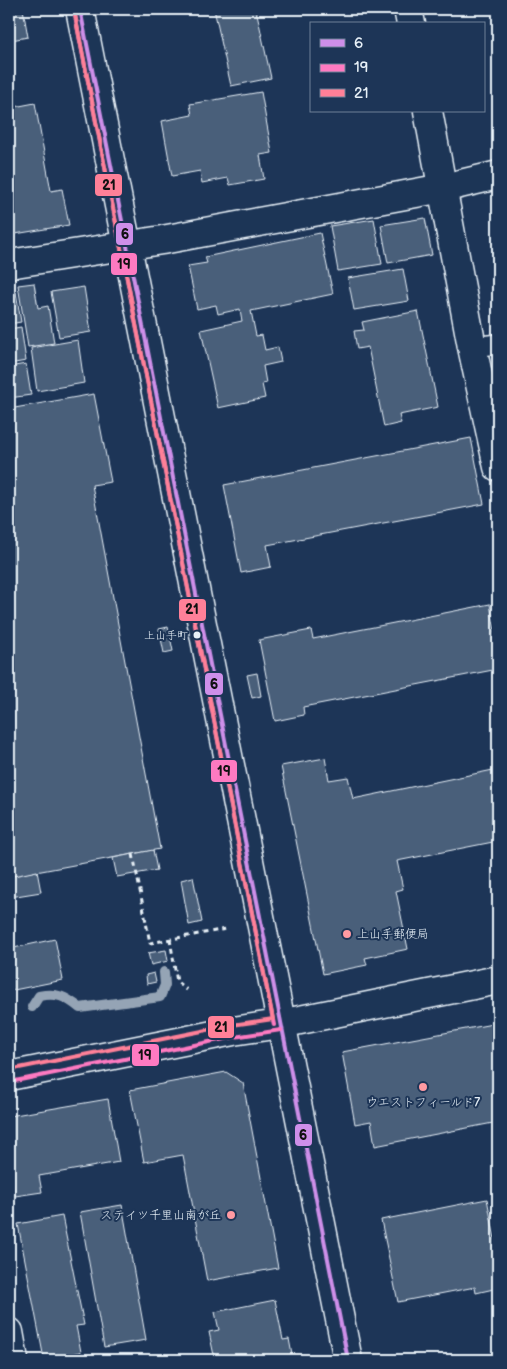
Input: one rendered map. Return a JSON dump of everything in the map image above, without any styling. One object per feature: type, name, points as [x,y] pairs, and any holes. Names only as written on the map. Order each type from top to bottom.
[{"type":"street","points":[[80,9],[348,1360]]},
{"type":"street","points":[[408,9],[411,22]]},
{"type":"street","points":[[428,112],[443,188],[485,345],[498,467]]},
{"type":"street","points":[[9,264],[126,246],[443,188],[498,175]]},
{"type":"street","points":[[9,1076],[498,980]]},
{"type":"street","points":[[9,1334],[14,1360]]},
{"type":"path","points":[[133,854],[150,943],[226,929]]},
{"type":"path","points":[[170,939],[177,982],[187,990]]},
{"type":"building","points":[[9,9],[23,9],[28,37],[11,40],[12,50],[9,51]]},
{"type":"building","points":[[214,9],[256,9],[271,78],[231,86]]},
{"type":"building","points":[[261,92],[272,153],[260,155],[264,179],[230,185],[228,178],[202,183],[200,171],[172,176],[162,121],[192,115],[190,104]]},
{"type":"building","points":[[35,103],[51,191],[62,189],[69,225],[9,235],[9,108]]},
{"type":"building","points":[[425,218],[432,255],[388,263],[381,225]]},
{"type":"building","points":[[374,219],[382,264],[338,271],[330,226]]},
{"type":"building","points":[[320,233],[333,294],[251,311],[256,336],[262,335],[265,350],[278,347],[281,362],[263,366],[266,383],[262,384],[265,398],[218,408],[201,330],[242,321],[240,309],[218,314],[216,305],[197,309],[188,266],[207,263],[205,257]]},
{"type":"building","points":[[403,269],[409,301],[354,310],[348,278]]},
{"type":"building","points":[[34,283],[38,308],[48,306],[54,343],[28,347],[18,285]]},
{"type":"building","points":[[84,287],[91,332],[59,337],[51,292]]},
{"type":"building","points":[[16,292],[21,322],[9,324],[9,293]]},
{"type":"building","points":[[418,311],[438,407],[399,415],[401,423],[384,427],[368,347],[357,349],[354,331],[364,330],[362,322]]},
{"type":"building","points":[[21,327],[26,361],[9,364],[9,329]]},
{"type":"building","points":[[78,340],[84,383],[37,391],[31,348]]},
{"type":"building","points":[[26,364],[31,395],[9,398],[9,367]]},
{"type":"building","points":[[94,394],[111,482],[92,485],[160,849],[9,877],[9,409]]},
{"type":"building","points":[[471,438],[484,504],[267,545],[271,567],[241,573],[224,485]]},
{"type":"building","points":[[490,604],[498,648],[498,669],[303,707],[304,715],[275,721],[259,640],[311,630],[313,639]]},
{"type":"building","points":[[168,627],[173,651],[164,653],[159,629]]},
{"type":"building","points":[[257,673],[261,696],[252,698],[247,675]]},
{"type":"building","points":[[325,758],[329,780],[348,777],[353,799],[498,769],[498,841],[397,861],[403,889],[396,891],[408,949],[365,958],[367,965],[323,974],[281,766]]},
{"type":"building","points":[[153,850],[157,870],[117,877],[113,858]]},
{"type":"building","points":[[37,871],[41,892],[10,897],[9,877]]},
{"type":"building","points":[[193,877],[202,922],[189,925],[181,880]]},
{"type":"building","points":[[55,939],[63,980],[9,991],[9,949]]},
{"type":"building","points":[[166,950],[168,961],[151,965],[148,953]]},
{"type":"building","points":[[154,973],[156,982],[147,984],[146,975]]},
{"type":"building","name":"ウエストフィールド7","points":[[498,1023],[498,1122],[375,1146],[371,1121],[355,1124],[342,1052]]},
{"type":"building","name":"ステイツ千里山南が丘","points":[[226,1072],[243,1083],[278,1268],[207,1281],[183,1155],[144,1162],[130,1090]]},
{"type":"building","points":[[108,1099],[119,1162],[39,1176],[42,1192],[15,1196],[9,1163],[9,1116]]},
{"type":"building","points":[[487,1199],[498,1254],[498,1288],[476,1293],[475,1287],[398,1302],[381,1220]]},
{"type":"building","points":[[122,1205],[146,1340],[104,1347],[80,1212]]},
{"type":"building","points":[[62,1216],[84,1325],[76,1326],[81,1352],[44,1359],[18,1224]]},
{"type":"building","points":[[275,1300],[283,1340],[289,1339],[293,1360],[215,1360],[209,1332],[219,1330],[215,1312]]},
{"type":"waterway","points":[[32,1007],[39,996],[45,995],[61,996],[80,1008],[160,997],[165,985],[164,972]]},
{"type":"transit line","name":"6","points":[[80,9],[348,1360]]},
{"type":"transit line","name":"19","points":[[74,10],[274,1025]]},
{"type":"transit line","name":"21","points":[[9,1070],[232,1025],[273,1019],[74,10]]},
{"type":"transit line","name":"19","points":[[10,1082],[234,1037],[281,1030]]},
{"type":"place","name":"上山手町","points":[[197,635]]},
{"type":"place","name":"上山手郵便局","points":[[347,934]]},
{"type":"place","name":"ウエストフィールド7","points":[[423,1087]]},
{"type":"place","name":"ステイツ千里山南が丘","points":[[231,1215]]}]
